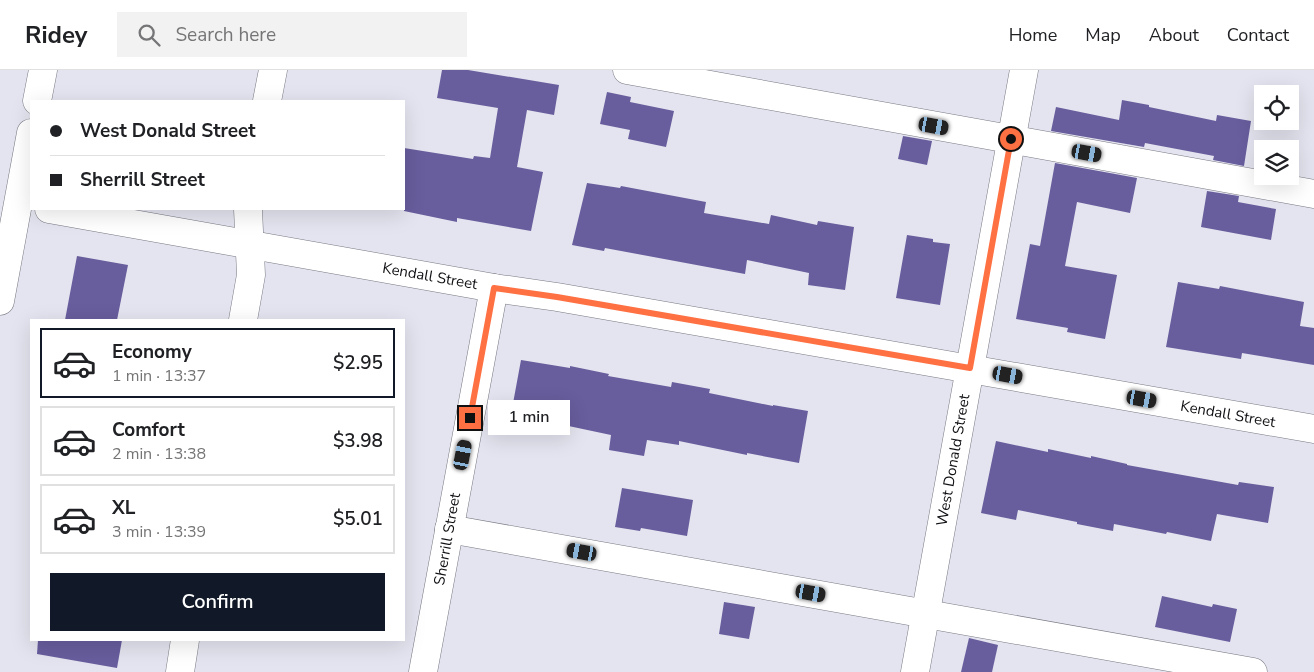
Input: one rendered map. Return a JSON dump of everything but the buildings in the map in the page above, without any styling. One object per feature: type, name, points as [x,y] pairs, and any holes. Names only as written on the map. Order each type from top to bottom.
[{"type":"street","points":[[37,100],[43,70]]},
{"type":"street","points":[[268,100],[273,70]]},
{"type":"street","points":[[628,70],[1314,194]]},
{"type":"street","name":"West Donald Street","points":[[914,672],[1024,70]]},
{"type":"street","points":[[0,301],[30,139]]},
{"type":"street","name":"Kendall Street","points":[[55,210],[494,288],[557,297],[970,368],[1314,429]]},
{"type":"street","points":[[243,319],[251,274],[248,210]]},
{"type":"street","name":"Sherrill Street","points":[[423,672],[494,288]]},
{"type":"street","points":[[449,529],[1253,672]]},
{"type":"street","points":[[180,672],[185,641]]},
{"type":"route","points":[[470,418],[494,288],[557,297],[970,368],[1011,139]]}]
